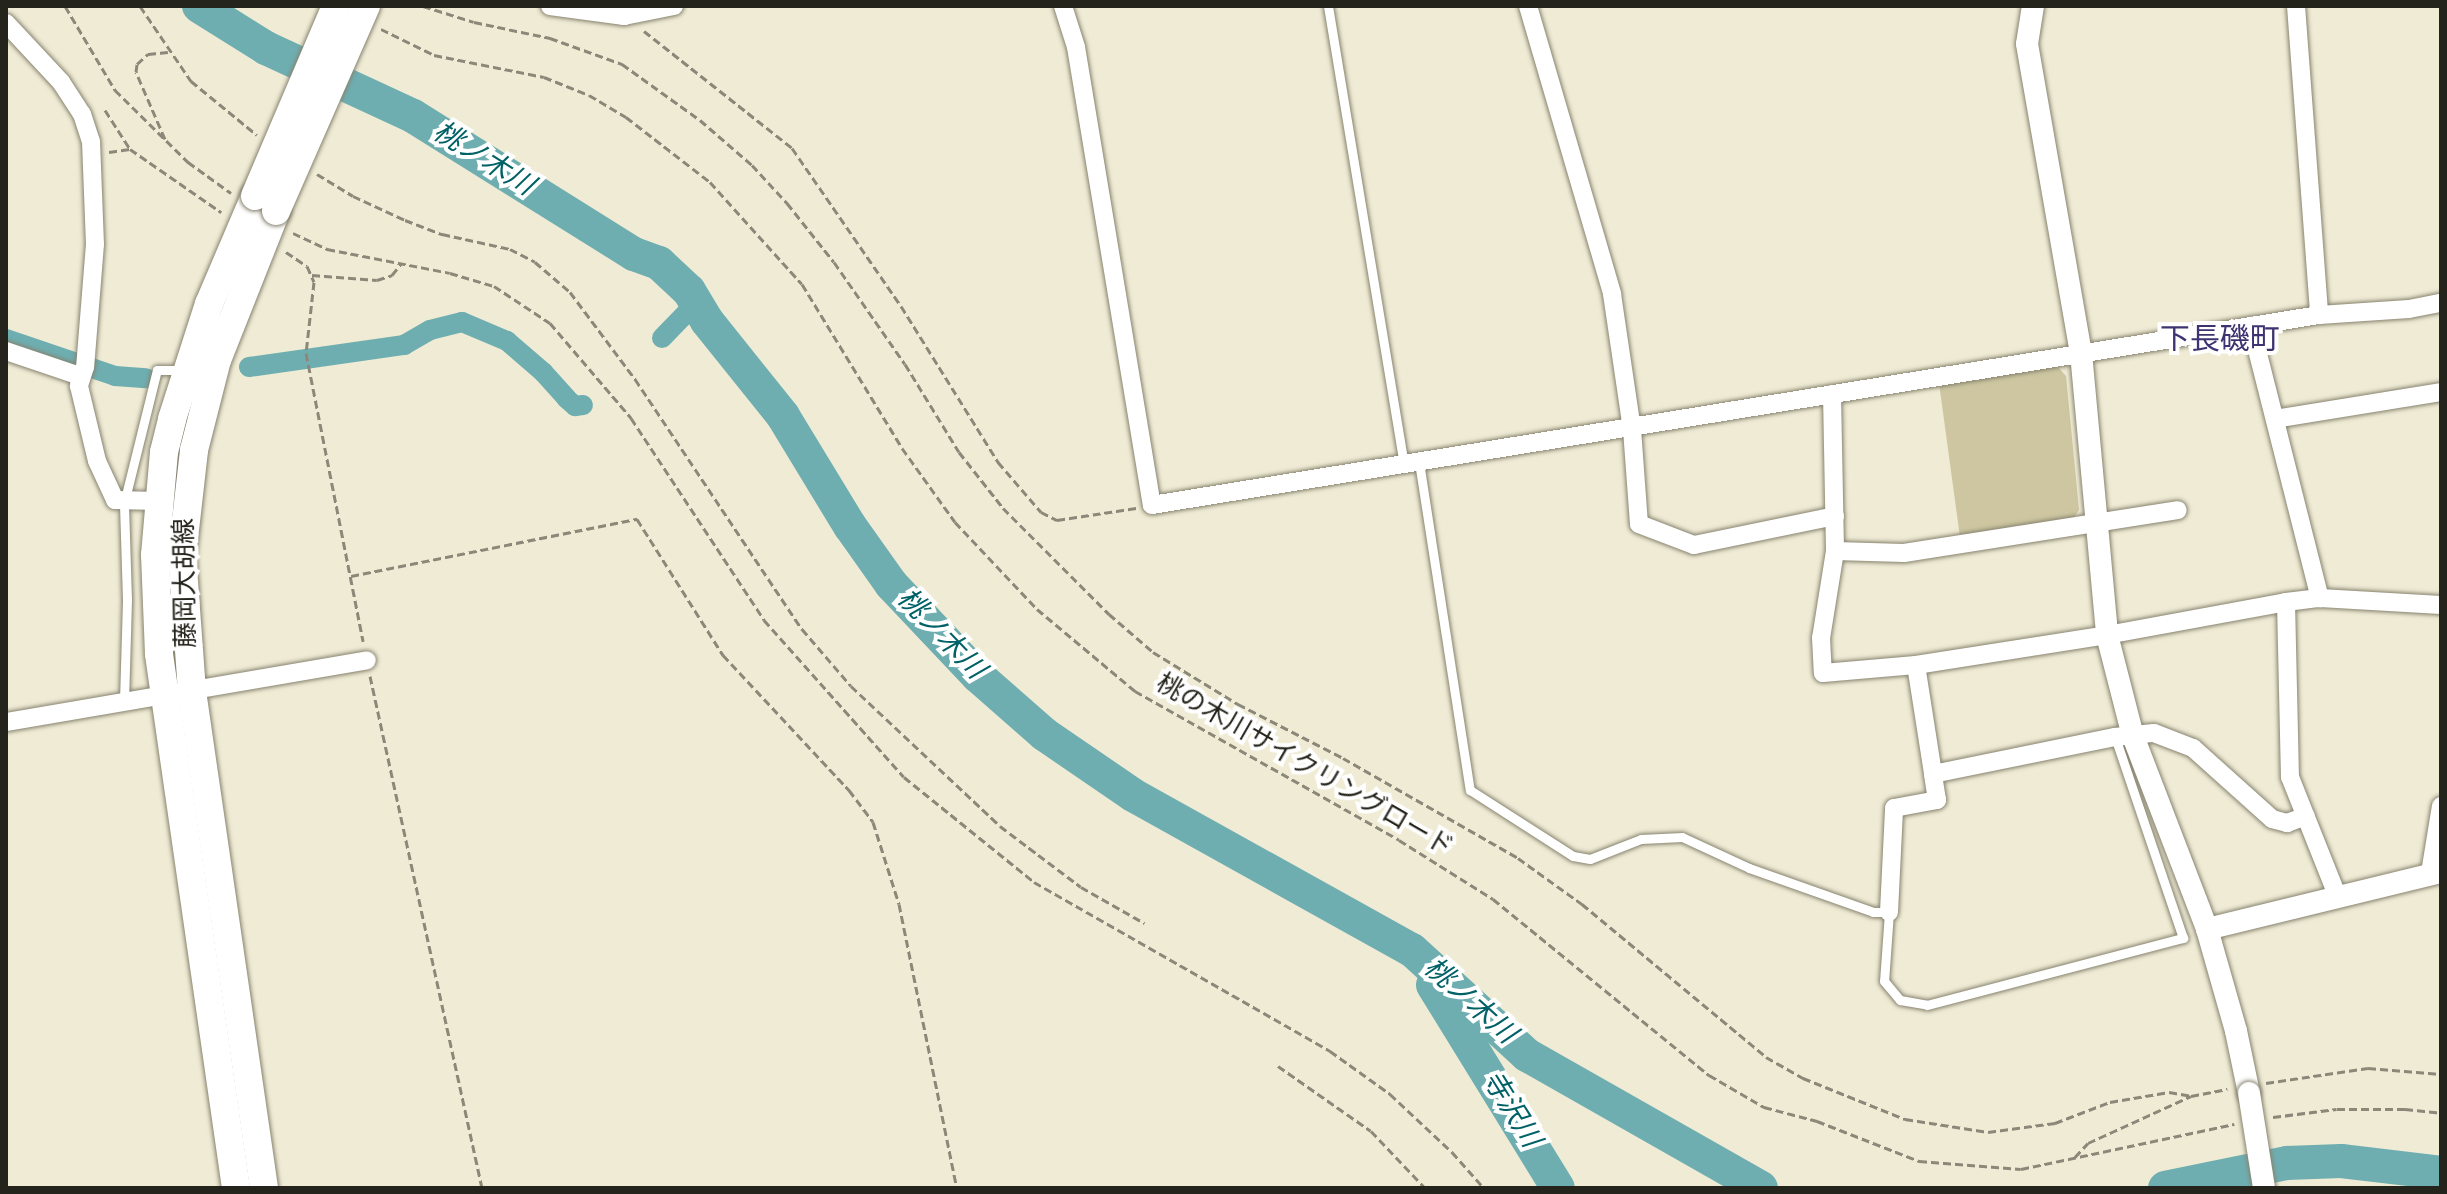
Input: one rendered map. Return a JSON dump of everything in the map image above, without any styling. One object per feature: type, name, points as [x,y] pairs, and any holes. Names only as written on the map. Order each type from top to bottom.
[{"type":"main road","name":"藤岡大胡線","points":[[236,1188],[178,693],[182,556],[194,450],[257,212],[336,6]]},
{"type":"main road","name":"藤岡大胡線","points":[[264,1188],[178,693],[155,598],[159,501],[164,452],[209,304],[257,212],[373,17]]},
{"type":"street","points":[[550,6],[624,16],[674,6]]},
{"type":"street","points":[[1063,6],[1076,47],[1152,505],[2319,315],[2409,309],[2441,303]]},
{"type":"street","points":[[1528,6],[1612,294],[1632,429],[1639,524],[1694,545],[1835,516]]},
{"type":"street","points":[[2033,6],[2027,44],[2081,353],[2107,635],[2124,737],[2207,929],[2236,1031],[2264,1188]]},
{"type":"street","points":[[2296,6],[2319,315]]},
{"type":"street","points":[[6,23],[72,99],[87,127],[94,155],[95,244],[80,400],[104,481],[111,496],[124,503],[159,501]]},
{"type":"street","points":[[2251,326],[2320,598]]},
{"type":"street","points":[[6,351],[80,376]]},
{"type":"street","points":[[2275,419],[2441,392]]},
{"type":"street","points":[[1832,394],[1835,551],[1821,638],[1823,673],[1916,665],[2320,598],[2441,605]]},
{"type":"street","points":[[1835,551],[1904,553],[2178,510]]},
{"type":"street","points":[[2286,602],[2290,777],[2337,895]]},
{"type":"street","points":[[6,722],[367,660]]},
{"type":"street","points":[[1889,912],[1894,808],[1937,800],[1916,665]]},
{"type":"street","points":[[1933,774],[2154,733],[2193,748],[2272,819],[2287,823],[2306,816]]},
{"type":"street","points":[[2207,929],[2435,872],[2441,806]]},
{"type":"lane","points":[[1328,6],[1470,790],[1573,856],[1590,859],[1641,839],[1682,837],[1749,868],[1873,912],[1889,912],[1884,981],[1900,1000],[1927,1005],[2183,938],[2124,737]]},
{"type":"lane","points":[[124,701],[127,600],[124,503],[157,370],[187,370]]},
{"type":"path","points":[[65,6],[115,90],[166,142],[257,212]]},
{"type":"path","points":[[140,6],[168,52],[202,91],[261,138]]},
{"type":"path","points":[[423,6],[474,22],[550,38],[622,64],[700,120],[752,165],[787,203],[834,262],[905,364],[959,452],[1003,508],[1109,614],[1153,652],[1238,704],[1343,758],[1518,858],[1582,904],[1766,1057],[1803,1078],[1905,1119],[1988,1132],[2055,1123],[2110,1102],[2169,1092],[2191,1096],[2368,1068],[2441,1074]]},
{"type":"path","points":[[624,16],[792,148],[901,306],[998,462],[1041,512],[1057,520],[1152,505]]},
{"type":"path","name":"桃の木川サイクリングロード","points":[[373,17],[434,55],[544,77],[589,95],[626,117],[710,182],[802,284],[902,448],[955,522],[1037,609],[1135,691],[1399,840],[1493,899],[1709,1075],[1764,1107],[1817,1121],[1919,1161],[2021,1169],[2237,1124]]},
{"type":"path","points":[[166,142],[136,72],[137,64],[148,54],[168,52]]},
{"type":"path","points":[[105,110],[130,149],[327,249],[402,262],[494,286],[550,323],[631,418],[764,620],[841,711],[936,806],[1066,902],[1330,1051],[1390,1094],[1452,1152],[1484,1188]]},
{"type":"path","points":[[94,155],[130,149]]},
{"type":"path","points":[[316,174],[353,196],[405,220],[442,234],[510,249],[535,262],[570,292],[635,379],[802,629],[851,686],[1000,826],[1081,887],[1144,923]]},
{"type":"path","points":[[285,252],[307,266],[312,275],[306,353],[309,370],[367,660],[482,1188]]},
{"type":"path","points":[[312,275],[334,274],[377,280],[392,275],[402,262]]},
{"type":"path","points":[[351,576],[637,519],[723,655],[849,790],[873,822],[899,904],[957,1188]]},
{"type":"path","points":[[1278,1066],[1371,1131],[1425,1188]]},
{"type":"path","points":[[2075,1157],[2088,1143],[2191,1096]]},
{"type":"path","points":[[2266,1118],[2337,1109],[2405,1109],[2441,1113]]},
{"type":"shaded area","points":[[2057,366],[2066,376],[2079,510],[2072,520],[1960,537],[1939,383]]},
{"type":"waterway","name":"桃ノ木川","points":[[199,6],[266,48],[413,116],[634,254],[659,263],[689,291],[707,321],[783,416],[850,526],[891,584],[978,676],[1044,734],[1133,795],[1412,950],[1527,1055],[1761,1188]]},
{"type":"waterway","points":[[662,338],[695,304]]},
{"type":"waterway","points":[[249,367],[404,345],[430,330],[462,322],[507,341],[543,372],[575,406],[583,405]]},
{"type":"waterway","points":[[6,339],[115,376],[146,378]]},
{"type":"waterway","name":"寺沢川","points":[[1433,985],[1558,1188]]},
{"type":"waterway","name":"桃ノ木川","points":[[2165,1188],[2287,1163],[2341,1161],[2441,1173]]},
{"type":"district","name":"下長磯町","points":[[2220,342]]}]
